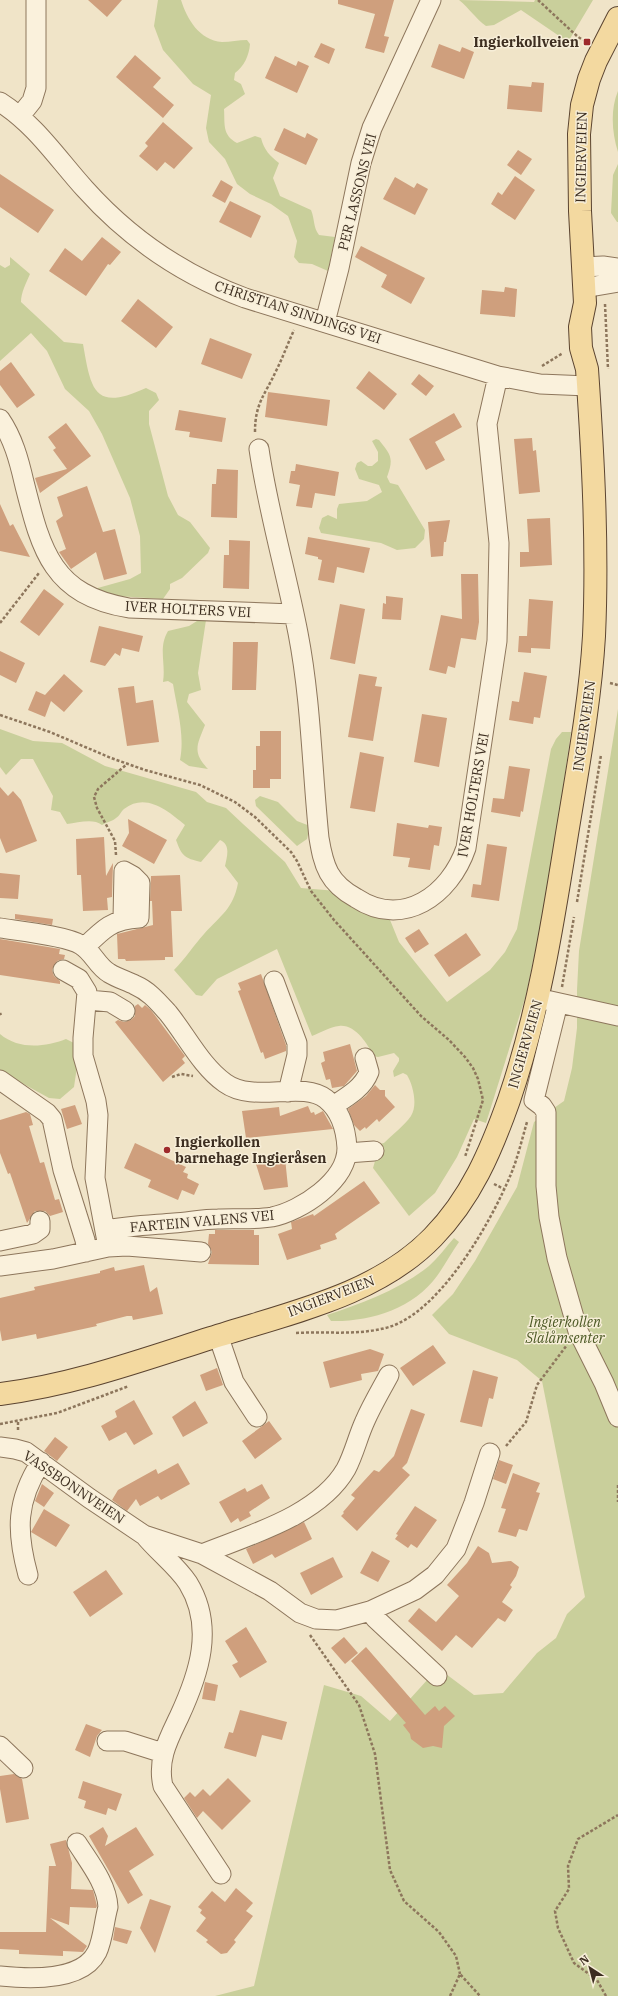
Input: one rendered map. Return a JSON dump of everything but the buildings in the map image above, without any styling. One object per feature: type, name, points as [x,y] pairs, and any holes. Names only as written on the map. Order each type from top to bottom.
[{"type":"main road","name":"INGIERVEIEN","points":[[0,1394],[67,1383],[304,1308],[371,1283],[417,1252],[433,1237],[465,1198],[480,1171],[548,1001],[553,923],[590,682],[595,584],[588,377],[581,348],[580,326],[584,296],[579,148],[582,105],[596,61],[618,18]]},
{"type":"street","points":[[20,116],[32,101],[36,88],[36,0]]},
{"type":"street","name":"PER LASSONS VEI","points":[[325,322],[339,268],[362,163],[372,128],[431,0]]},
{"type":"street","name":"CHRISTIAN SINDINGS VEI","points":[[0,102],[20,116],[54,150],[101,206],[151,248],[187,271],[221,289],[245,298],[498,376],[540,384],[588,377]]},
{"type":"street","points":[[583,266],[618,268]]},
{"type":"street","points":[[584,296],[618,282]]},
{"type":"street","name":"IVER HOLTERS VEI","points":[[259,449],[268,504],[294,614],[307,691],[319,838],[325,864],[337,884],[364,903],[388,909],[398,909],[418,905],[447,885],[461,863],[466,848],[484,732],[497,641],[499,606],[499,544],[487,424],[498,376]]},
{"type":"street","name":"IVER HOLTERS VEI","points":[[0,419],[9,435],[20,463],[38,531],[50,561],[74,588],[89,597],[113,605],[153,610],[294,614]]},
{"type":"street","points":[[85,947],[109,926],[123,919],[139,918],[140,887],[137,879],[124,871]]},
{"type":"street","name":"FARTEIN VALENS VEI","points":[[0,928],[66,939],[85,947],[108,972],[137,985],[152,996],[169,1015],[206,1064],[224,1083],[244,1091],[288,1092],[316,1094],[322,1096],[333,1106],[339,1115],[344,1131],[347,1153],[345,1162],[337,1178],[306,1202],[285,1213],[262,1218],[201,1220],[127,1226],[87,1252],[53,1259],[0,1266]]},
{"type":"street","points":[[63,970],[79,979],[85,987],[88,1000],[82,1047],[84,1064],[96,1101],[98,1115],[95,1178],[107,1239]]},
{"type":"street","points":[[274,981],[297,1042],[297,1055],[288,1092]]},
{"type":"street","points":[[88,1000],[110,1002],[125,1011]]},
{"type":"street","points":[[618,1016],[548,1001],[534,1100],[542,1106],[546,1112],[545,1165],[549,1217],[557,1258],[578,1330],[604,1383],[618,1417]]},
{"type":"street","points":[[333,1106],[356,1090],[365,1081],[369,1072],[365,1058]]},
{"type":"street","points":[[0,1080],[47,1112],[52,1119],[63,1170],[85,1240],[87,1252]]},
{"type":"street","points":[[347,1153],[374,1151]]},
{"type":"street","points":[[0,1241],[33,1234],[40,1229],[40,1222]]},
{"type":"street","name":"FARTEIN VALENS VEI","points":[[107,1239],[142,1246],[201,1252]]},
{"type":"street","points":[[218,1336],[234,1382],[257,1418]]},
{"type":"street","points":[[202,1554],[274,1526],[310,1506],[332,1486],[345,1469],[365,1420],[388,1375]]},
{"type":"street","name":"VASSBONNVEIEN","points":[[0,1447],[26,1452],[89,1498],[144,1535],[188,1583],[199,1607],[203,1625],[203,1646],[195,1678],[162,1753],[160,1773],[163,1786],[221,1874]]},
{"type":"street","name":"VASSBONNVEIEN","points":[[144,1535],[202,1554],[270,1591],[300,1613],[316,1619],[337,1620],[370,1611],[416,1590],[435,1575],[456,1549],[474,1503],[490,1453]]},
{"type":"street","points":[[28,1575],[22,1551],[20,1518],[25,1491],[41,1462]]},
{"type":"street","points":[[370,1611],[375,1618],[437,1676]]},
{"type":"street","points":[[107,1741],[125,1741],[162,1753]]},
{"type":"street","points":[[0,1746],[23,1768]]},
{"type":"street","points":[[0,1976],[28,1978],[69,1973],[82,1968],[92,1959],[99,1948],[108,1907],[107,1900],[103,1888],[77,1843]]},
{"type":"path","points":[[538,0],[578,37],[586,41]]},
{"type":"path","points":[[259,449],[255,424],[262,397],[277,370],[300,315]]},
{"type":"path","points":[[537,368],[566,351]]},
{"type":"path","points":[[0,623],[50,561]]},
{"type":"path","points":[[610,683],[618,685]]},
{"type":"path","points":[[0,715],[50,732],[128,764],[200,786],[235,802],[255,817],[291,852],[311,891],[334,920],[421,1016],[449,1040],[474,1068],[483,1100],[467,1146],[465,1162]]},
{"type":"path","points":[[124,871],[116,862],[115,841],[97,808],[94,797],[98,789],[128,764]]},
{"type":"path","points":[[494,1184],[504,1189]]},
{"type":"path","points":[[490,1453],[505,1447],[526,1422],[537,1385],[578,1330]]},
{"type":"path","points":[[618,1485],[618,1502]]},
{"type":"path","points":[[300,1613],[304,1627],[358,1705],[375,1754],[390,1870],[404,1901],[439,1932],[456,1956],[460,1974],[480,1996]]},
{"type":"path","points":[[606,1996],[597,1980],[574,1963],[558,1928],[555,1911],[569,1889],[568,1866],[578,1839],[618,1815]]},
{"type":"path","points":[[450,1996],[460,1974]]},
{"type":"green space","points":[[158,0],[181,0],[195,27],[207,37],[222,42],[247,40],[250,44],[247,57],[235,73],[234,80],[241,84],[245,94],[224,109],[225,129],[232,140],[237,143],[255,136],[261,138],[268,152],[279,163],[273,178],[280,196],[311,210],[319,235],[335,237],[328,271],[312,264],[299,263],[294,257],[297,241],[288,216],[271,204],[250,194],[237,184],[225,159],[209,142],[206,128],[211,95],[193,84],[163,50],[154,26]]},
{"type":"green space","points":[[459,0],[534,2],[535,0],[593,0],[568,42],[521,10],[494,25],[486,26]]},
{"type":"green space","points":[[618,91],[618,152],[614,137],[613,114],[615,98]]},
{"type":"green space","points":[[618,164],[617,222],[611,213],[613,175]]},
{"type":"green space","points":[[10,257],[30,274],[21,302],[64,342],[83,344],[89,374],[98,392],[105,397],[115,398],[129,395],[146,388],[156,393],[159,400],[149,411],[149,424],[168,496],[178,515],[190,522],[210,548],[208,553],[182,578],[170,584],[170,589],[163,599],[117,596],[87,591],[130,579],[141,573],[140,536],[130,498],[102,434],[89,411],[65,389],[47,351],[31,333],[0,361],[0,265],[5,268],[10,265]]},
{"type":"green space","points":[[376,439],[379,440],[389,453],[391,461],[387,477],[390,483],[398,485],[425,530],[424,539],[415,548],[397,550],[381,543],[321,533],[319,528],[322,518],[328,515],[337,519],[337,509],[339,504],[367,501],[382,492],[379,485],[359,479],[355,469],[357,463],[361,461],[368,466],[372,466],[378,461],[378,452],[372,441]]},
{"type":"green space","points":[[206,620],[198,673],[201,690],[189,694],[187,702],[205,725],[198,743],[198,753],[208,769],[189,766],[180,760],[182,741],[173,684],[168,681],[163,682],[163,643],[168,631],[189,626],[197,621]]},
{"type":"green space","name":"Ingierkollen Slalåmsenter","points":[[618,709],[618,1996],[215,1996],[254,1986],[324,1685],[361,1696],[390,1721],[438,1668],[474,1695],[503,1693],[537,1653],[556,1638],[567,1614],[585,1597],[542,1381],[517,1360],[449,1334],[432,1315],[453,1294],[475,1261],[517,1187],[534,1122],[564,1101],[572,1068],[577,1028],[579,951]]},
{"type":"green space","points":[[0,729],[33,741],[62,743],[105,766],[196,792],[207,802],[226,808],[285,862],[301,888],[337,891],[388,915],[399,942],[447,1002],[490,970],[505,952],[517,929],[551,749],[556,739],[562,732],[571,732],[549,886],[526,995],[486,1123],[474,1119],[457,1157],[435,1193],[409,1216],[373,1168],[380,1144],[384,1143],[408,1120],[413,1111],[414,1095],[407,1075],[403,1073],[394,1077],[393,1071],[399,1061],[399,1058],[394,1053],[378,1057],[373,1056],[368,1046],[360,1036],[355,1031],[345,1026],[332,1028],[312,1036],[277,949],[217,979],[202,996],[196,995],[174,970],[230,906],[236,892],[238,883],[225,866],[227,858],[226,845],[220,840],[201,862],[187,858],[180,850],[176,840],[185,825],[164,809],[148,803],[140,802],[132,804],[123,810],[115,819],[102,825],[90,821],[67,824],[60,812],[51,810],[53,796],[33,759],[21,759],[6,775],[0,767]]},
{"type":"green space","points":[[260,796],[278,802],[297,821],[310,826],[307,839],[297,846],[256,806],[255,800]]},
{"type":"green space","points":[[0,1034],[15,1043],[32,1046],[50,1044],[66,1039],[74,1043],[78,1060],[74,1087],[60,1099],[49,1098],[0,1071]]},
{"type":"green space","points":[[454,1238],[459,1242],[437,1276],[416,1297],[403,1305],[375,1316],[346,1321],[331,1321],[327,1315],[366,1301],[406,1282],[429,1266]]},
{"type":"place","name":"Ingierkollveien","points":[[587,42]]},
{"type":"place","name":"Ingierkollen barnehage Ingieråsen","points":[[167,1150]]}]
